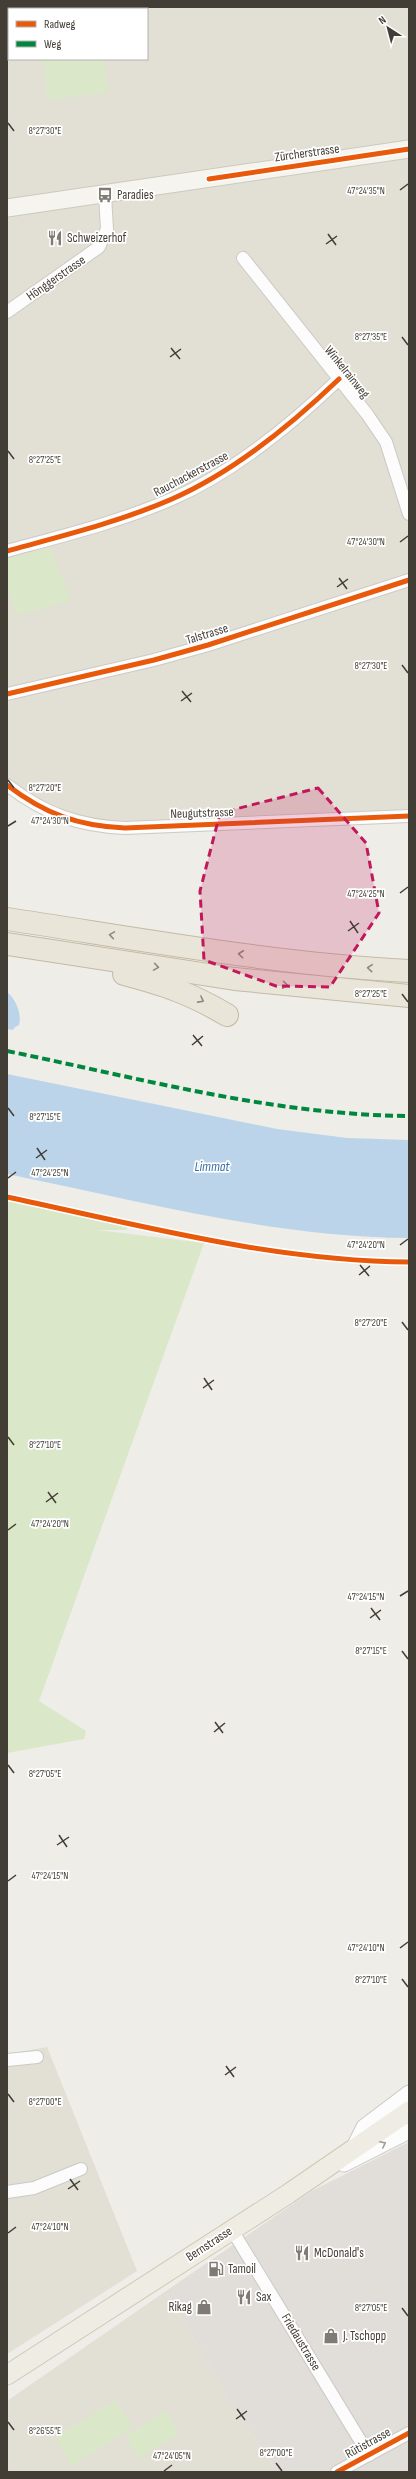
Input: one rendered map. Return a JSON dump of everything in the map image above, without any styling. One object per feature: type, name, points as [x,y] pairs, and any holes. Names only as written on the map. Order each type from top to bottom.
[{"type":"highway","points":[[7,919],[241,954],[409,971]]},
{"type":"highway","points":[[12,945],[236,979],[409,996]]},
{"type":"highway","points":[[12,945],[169,986],[198,998],[227,1015]]},
{"type":"main road","name":"Zürcherstrasse","points":[[7,208],[105,195],[409,149]]},
{"type":"main road","name":"Bernstrasse","points":[[7,2376],[298,2187],[409,2111]]},
{"type":"street","points":[[69,8],[83,7]]},
{"type":"street","name":"Hönggerstrasse","points":[[7,312],[99,247],[107,229],[105,195]]},
{"type":"street","name":"Winkelrainweg","points":[[243,258],[367,414],[386,442],[409,514]]},
{"type":"street","name":"Rauchackerstrasse","points":[[7,551],[124,517],[173,499],[244,458],[303,413],[339,379]]},
{"type":"street","name":"Talstrasse","points":[[7,694],[201,647],[409,580]]},
{"type":"street","name":"Neugutstrasse","points":[[7,786],[29,802],[61,818],[95,827],[125,828],[409,816]]},
{"type":"street","points":[[7,2060],[37,2057]]},
{"type":"street","points":[[352,2151],[364,2127],[409,2093]]},
{"type":"street","points":[[298,2187],[409,2131]]},
{"type":"street","points":[[7,2192],[34,2188],[81,2169]]},
{"type":"street","name":"Friedaustrasse","points":[[232,2230],[369,2455]]},
{"type":"street","name":"Rütistrasse","points":[[337,2472],[409,2432]]},
{"type":"highlighted area","points":[[318,788],[366,843],[379,913],[330,987],[276,986],[204,960],[200,891],[220,813]]},
{"type":"shaded area","points":[[7,7],[409,7],[409,816],[95,827],[7,785]]},
{"type":"shaded area","points":[[47,2047],[137,2271],[7,2354],[7,2054]]},
{"type":"shaded area","points":[[409,2142],[409,2472],[278,2472],[239,2416],[166,2291],[312,2191]]},
{"type":"shaded area","points":[[166,2291],[239,2416],[278,2472],[7,2472],[7,2401]]},
{"type":"green space","points":[[43,60],[104,60],[109,92],[47,100]]},
{"type":"green space","points":[[50,547],[71,601],[15,615],[7,584],[7,559]]},
{"type":"green space","points":[[7,1201],[128,1227],[126,1230],[97,1230],[204,1243],[39,1701],[86,1731],[84,1739],[7,1753]]},
{"type":"green space","points":[[114,2401],[117,2402],[132,2428],[73,2465],[70,2464],[55,2437]]},
{"type":"green space","points":[[166,2411],[179,2434],[139,2458],[125,2436]]},
{"type":"water","points":[[7,992],[16,1003],[20,1016],[19,1025],[13,1030],[7,1029]]},
{"type":"water","name":"Limmat","points":[[7,1074],[277,1129],[347,1138],[409,1140],[409,1238],[358,1236],[257,1224],[157,1206],[7,1174]]},
{"type":"marked path","points":[[7,1051],[156,1083],[257,1102],[358,1114],[409,1116]]},
{"type":"cycle path","points":[[209,179],[409,149]]},
{"type":"cycle path","points":[[7,551],[132,515],[172,499],[194,488],[217,476],[260,446],[302,413],[339,379]]},
{"type":"cycle path","points":[[7,694],[154,660],[208,645],[409,580]]},
{"type":"cycle path","points":[[7,785],[35,804],[63,817],[92,825],[108,827],[125,828],[409,816]]},
{"type":"cycle path","points":[[7,1197],[206,1240],[307,1255],[358,1260],[409,1262]]},
{"type":"cycle path","points":[[337,2472],[409,2433]]},
{"type":"place","name":"Paradies","points":[[105,195]]},
{"type":"place","name":"Schweizerhof","points":[[55,238]]},
{"type":"place","name":"McDonald's","points":[[302,2253]]},
{"type":"place","name":"Tamoil","points":[[216,2269]]},
{"type":"place","name":"Sax","points":[[244,2297]]},
{"type":"place","name":"Rikag","points":[[204,2307]]},
{"type":"place","name":"J. Tschopp","points":[[331,2336]]}]
